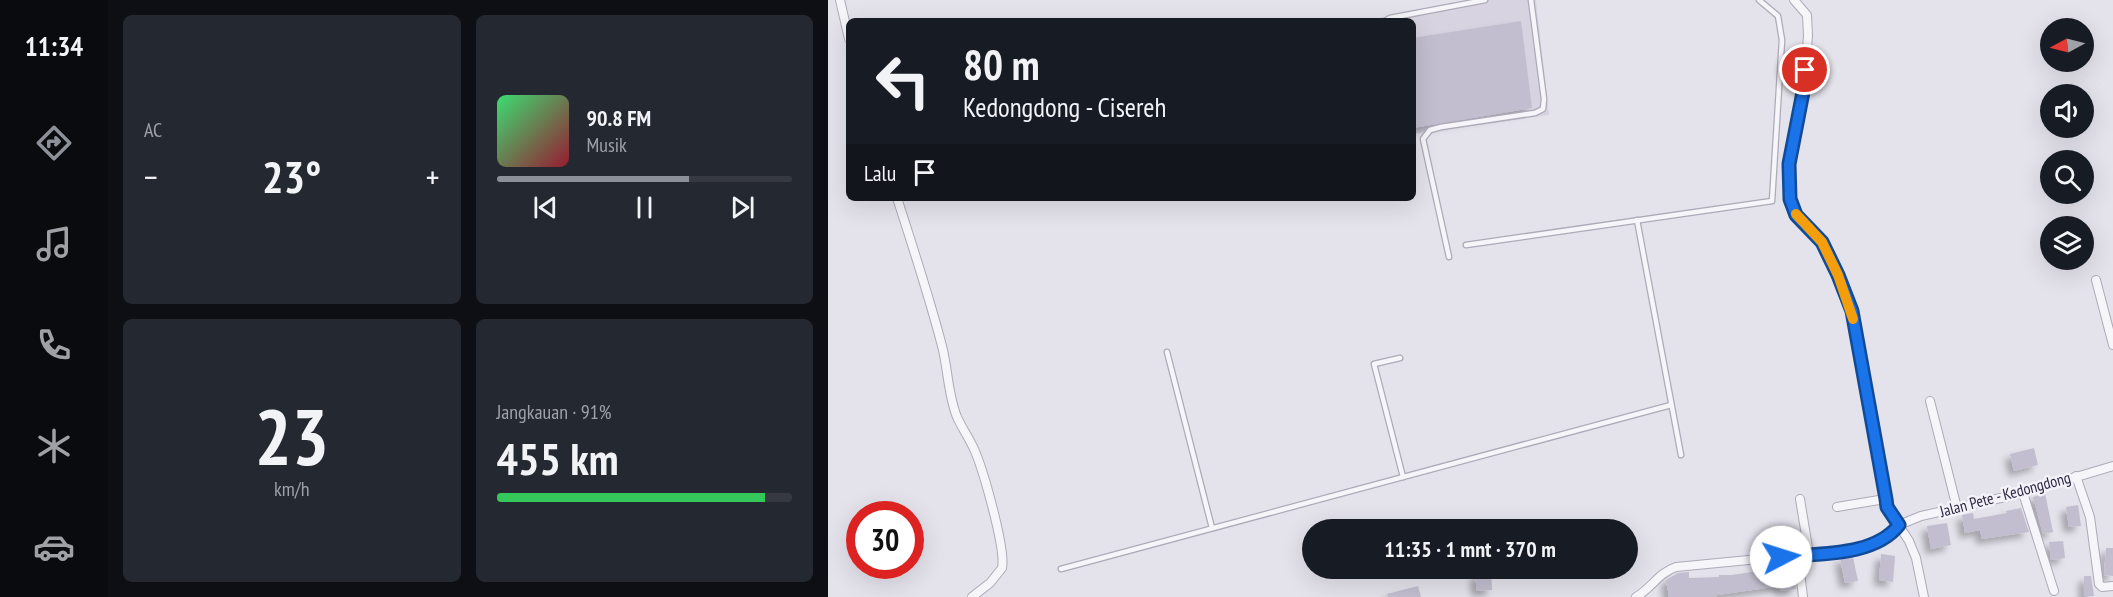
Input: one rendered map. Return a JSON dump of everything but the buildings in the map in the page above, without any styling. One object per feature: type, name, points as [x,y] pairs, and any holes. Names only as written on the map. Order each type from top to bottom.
[{"type":"street","points":[[840,0],[846,26]]},
{"type":"street","points":[[1794,0],[1807,15],[1808,36],[1804,87],[1789,164],[1790,199],[1796,215],[1822,242],[1852,311],[1887,507],[1909,541],[1916,558],[1924,597]]},
{"type":"street","points":[[898,201],[933,309],[957,416],[975,451],[990,498],[1002,551],[1002,568],[990,583],[972,597]]},
{"type":"street","points":[[2096,280],[2113,345]]},
{"type":"street","points":[[1929,401],[1957,508]]},
{"type":"street","name":"Jalan Pete - Kedongdong","points":[[1636,597],[1650,588],[1662,572],[1676,567],[1872,546],[1886,539],[1899,525],[1921,516],[2023,493],[2113,466]]},
{"type":"street","points":[[2076,476],[2091,517],[2099,584],[2104,587],[2113,586]]},
{"type":"street","points":[[2023,493],[2054,591]]},
{"type":"street","points":[[1800,499],[1809,554]]},
{"type":"street","points":[[1838,507],[1886,499]]},
{"type":"street","points":[[1798,555],[1803,597]]},
{"type":"lane","points":[[1390,18],[1485,0]]},
{"type":"lane","points":[[1449,257],[1423,139],[1430,130],[1441,127],[1535,113],[1543,109],[1544,99],[1531,0]]},
{"type":"lane","points":[[1466,245],[1772,201],[1782,40],[1778,16],[1759,0]]},
{"type":"lane","points":[[1637,220],[1680,455]]},
{"type":"lane","points":[[1167,352],[1212,528]]},
{"type":"lane","points":[[1400,358],[1374,364],[1403,477]]},
{"type":"lane","points":[[1061,569],[1671,405]]},
{"type":"shaded area","points":[[1469,0],[1536,0],[1549,115],[1416,134],[1416,18],[1379,18]]},
{"type":"slow traffic","points":[[1796,214],[1822,242],[1838,275],[1853,319]]},
{"type":"route","points":[[1781,557],[1854,550],[1872,546],[1886,539],[1899,525],[1887,507],[1852,311],[1822,242],[1796,215],[1790,199],[1789,164],[1804,87],[1805,70]]}]
